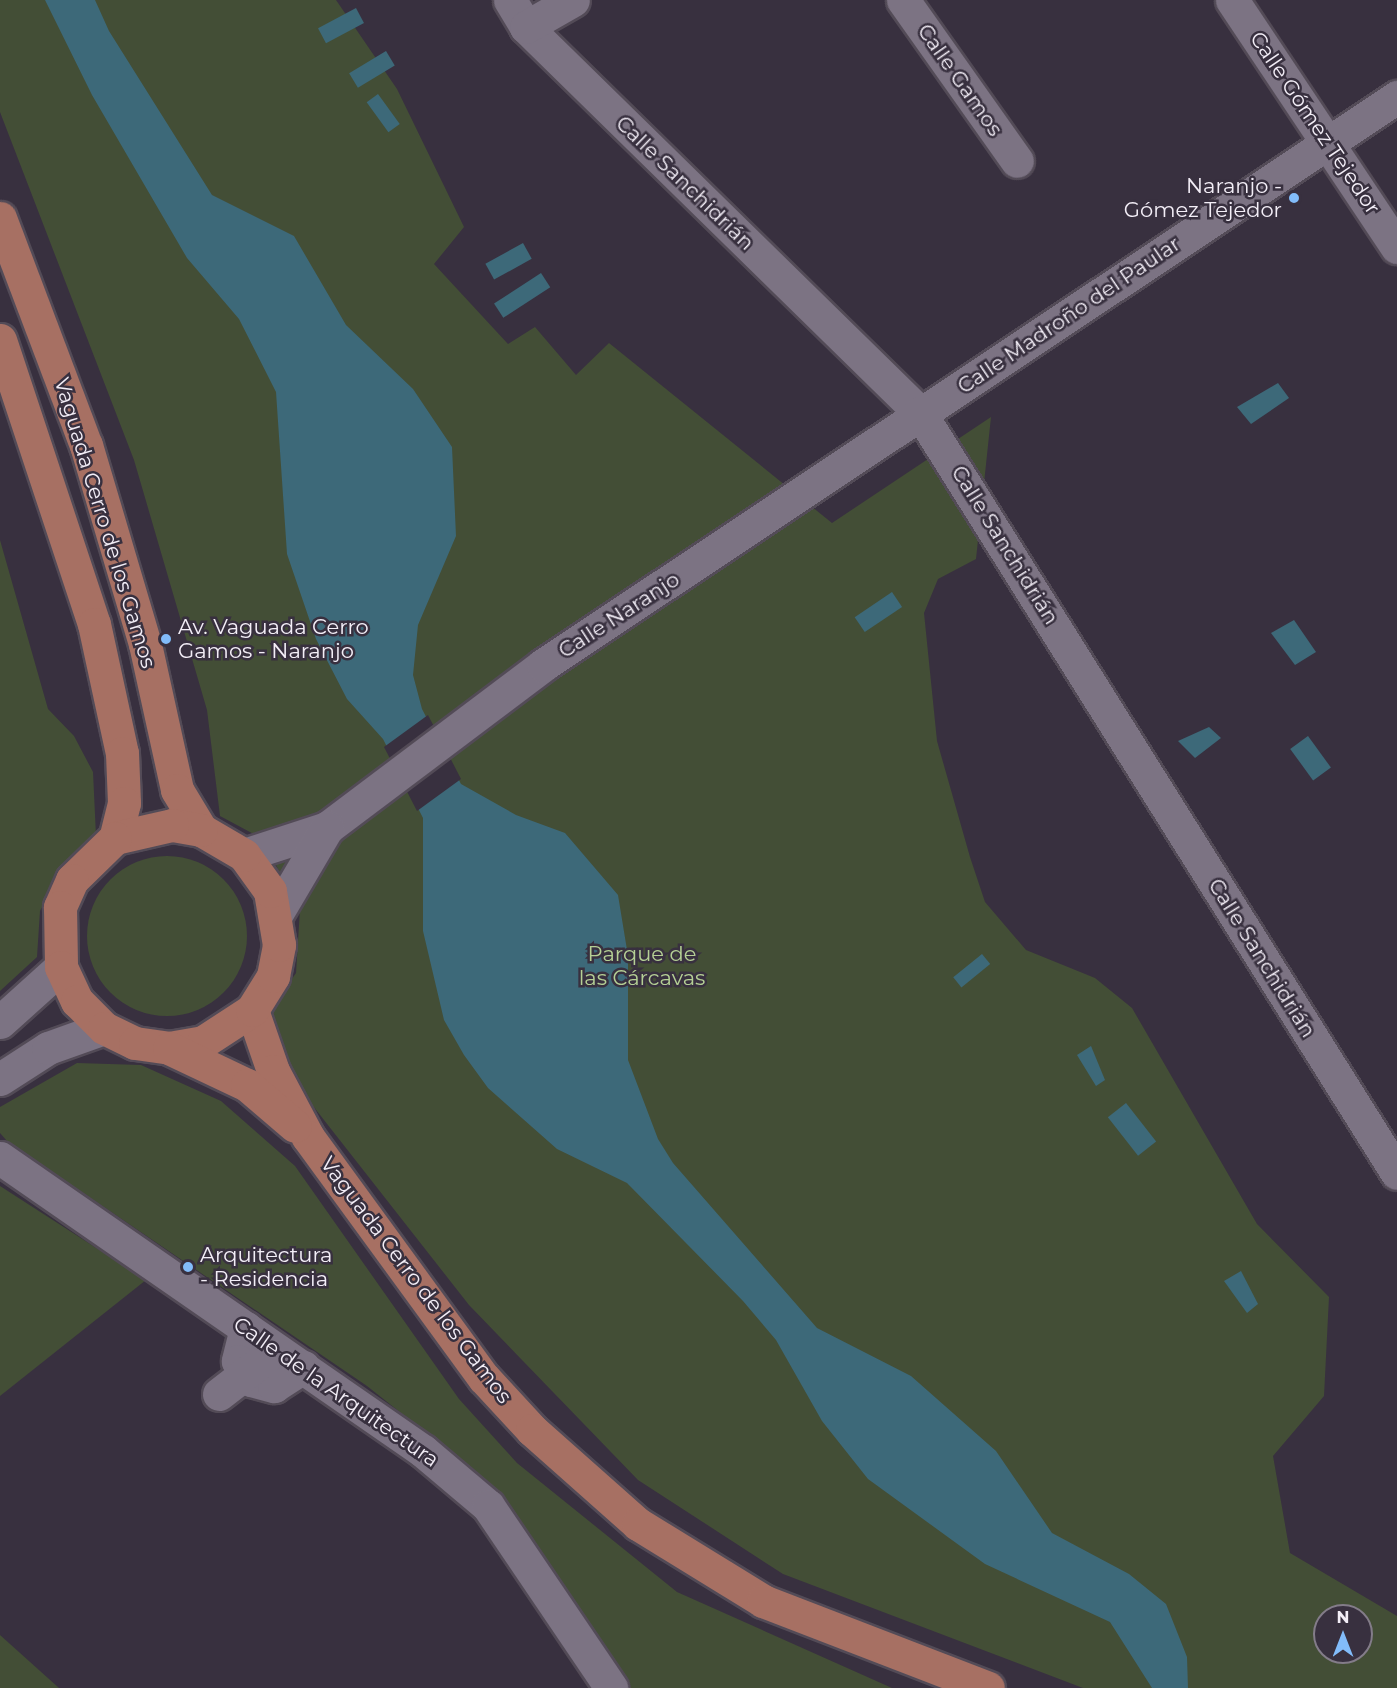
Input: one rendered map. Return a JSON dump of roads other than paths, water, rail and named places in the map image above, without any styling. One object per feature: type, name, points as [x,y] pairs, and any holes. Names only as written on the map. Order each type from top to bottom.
[{"type":"main road","name":"Vaguada Cerro de los Gamos","points":[[0,218],[86,445],[145,644],[177,790],[201,830]]},
{"type":"main road","name":"Vaguada Cerro de los Gamos","points":[[0,340],[94,624],[122,753],[124,802],[115,838]]},
{"type":"main road","name":"Vaguada Cerro de los Gamos","points":[[169,1048],[203,1042],[252,1010],[273,976],[279,945],[277,913],[265,882],[244,855],[201,830],[143,828],[115,838],[91,856],[64,898],[56,937],[61,967],[77,1001],[104,1028],[135,1043],[169,1048],[247,1085],[308,1137]]},
{"type":"main road","name":"Vaguada Cerro de los Gamos","points":[[252,1010],[273,1071],[308,1137],[484,1378],[532,1430],[638,1524],[763,1601],[988,1688]]},
{"type":"street","points":[[518,14],[573,0]]},
{"type":"street","name":"Calle Gamos","points":[[903,0],[1017,161]]},
{"type":"street","name":"Calle Gómez Tejedor","points":[[1232,0],[1330,143],[1397,247]]},
{"type":"street","name":"Calle Sanchidrián","points":[[518,14],[920,414],[1397,1173]]},
{"type":"street","name":"Calle Madroño del Paular","points":[[920,414],[1397,97]]},
{"type":"street","name":"Calle Naranjo","points":[[244,855],[327,828],[543,664],[920,414]]},
{"type":"street","name":"Calle Naranjo","points":[[277,913],[327,828]]},
{"type":"street","points":[[0,1022],[61,967]]},
{"type":"street","points":[[0,1079],[48,1048],[104,1028]]},
{"type":"street","name":"Calle de la Arquitectura","points":[[0,1158],[423,1451],[488,1506],[611,1688]]},
{"type":"street","points":[[246,1328],[236,1349],[246,1375],[274,1386],[295,1377],[303,1367]]},
{"type":"street","points":[[219,1394],[246,1375],[275,1348]]},
{"type":"water","points":[[45,0],[95,0],[109,31],[212,195],[294,236],[346,325],[413,389],[452,447],[456,536],[418,625],[413,675],[422,709],[461,784],[516,815],[565,833],[618,895],[628,956],[628,1060],[658,1139],[673,1163],[817,1328],[911,1376],[996,1451],[1052,1533],[1129,1574],[1166,1604],[1187,1657],[1188,1688],[1152,1688],[1110,1622],[985,1564],[868,1479],[822,1421],[776,1340],[743,1301],[627,1183],[557,1149],[488,1088],[464,1055],[444,1020],[423,931],[423,818],[383,739],[347,699],[316,639],[287,554],[276,392],[239,319],[187,258],[92,95]]},
{"type":"water","points":[[356,8],[364,23],[326,43],[318,28]]},
{"type":"water","points":[[386,51],[395,66],[358,88],[349,73]]},
{"type":"water","points":[[378,94],[400,124],[388,132],[367,102]]},
{"type":"water","points":[[523,243],[532,259],[494,280],[485,264]]},
{"type":"water","points":[[541,273],[550,287],[503,318],[494,303]]},
{"type":"water","points":[[1278,383],[1289,398],[1251,424],[1237,407]]},
{"type":"water","points":[[892,592],[902,607],[865,632],[855,617]]},
{"type":"water","points":[[1294,620],[1316,652],[1295,665],[1271,633]]},
{"type":"water","points":[[1209,727],[1221,738],[1195,758],[1178,741]]},
{"type":"water","points":[[1308,736],[1331,768],[1313,780],[1290,749]]},
{"type":"water","points":[[982,954],[990,964],[961,987],[953,977]]},
{"type":"water","points":[[1091,1046],[1105,1080],[1096,1086],[1077,1055]]},
{"type":"water","points":[[1126,1103],[1156,1142],[1138,1156],[1108,1117]]},
{"type":"water","points":[[1241,1271],[1258,1304],[1247,1313],[1224,1281]]},
{"type":"place","name":"Naranjo - Gómez Tejedor","points":[[1294,198]]},
{"type":"place","name":"Av. Vaguada Cerro Gamos - Naranjo","points":[[166,639]]},
{"type":"place","name":"Arquitectura - Residencia","points":[[188,1267]]},
{"type":"park label","name":"Parque de las Cárcavas","points":[[642,966]]}]
